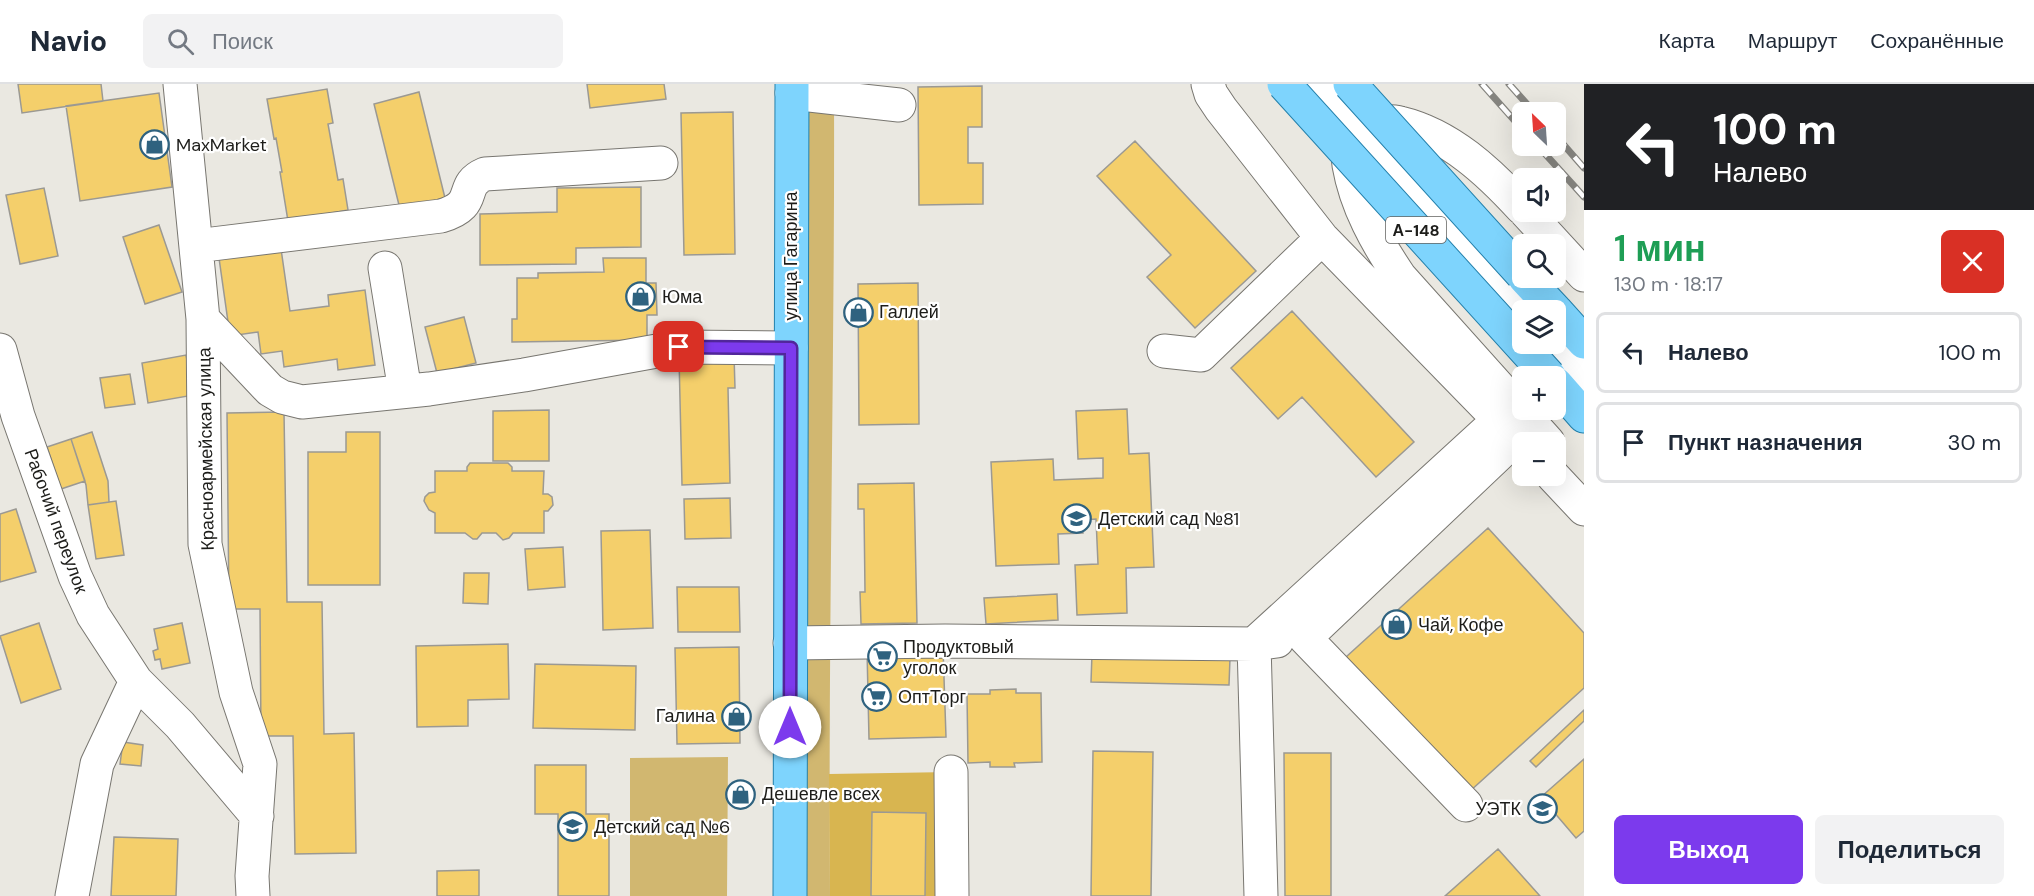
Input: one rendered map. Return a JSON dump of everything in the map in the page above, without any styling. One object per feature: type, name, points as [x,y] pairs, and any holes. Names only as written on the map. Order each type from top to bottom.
[{"type":"main road","name":"А-148","points":[[1284,84],[1540,366]]},
{"type":"main road","name":"улица Гагарина","points":[[790,896],[792,89]]},
{"type":"main road","name":"А-148","points":[[1348,99],[1512,264]]},
{"type":"main road","name":"А-148","points":[[1535,288],[1545,300]]},
{"type":"main road","name":"А-148","points":[[1566,323],[1584,342]]},
{"type":"main road","points":[[1566,395],[1584,416]]},
{"type":"street","points":[[180,84],[203,319],[270,390],[282,397],[302,402],[405,391],[524,375],[679,347],[791,348]]},
{"type":"street","points":[[1208,84],[1211,94],[1221,109],[1322,238],[1518,432]]},
{"type":"street","points":[[1318,84],[1348,99],[1512,300]]},
{"type":"street","points":[[792,89],[899,105]]},
{"type":"street","points":[[1348,99],[1365,122],[1400,122],[1435,136],[1474,160],[1512,197]]},
{"type":"street","name":"А-148","points":[[1348,99],[1350,125],[1348,151],[1354,187],[1362,211],[1382,250],[1400,277],[1519,432]]},
{"type":"street","points":[[196,246],[441,216],[454,212],[463,205],[469,197],[470,185],[476,178],[485,174],[661,163]]},
{"type":"street","points":[[1535,222],[1584,275]]},
{"type":"street","points":[[1164,351],[1201,355],[1322,238]]},
{"type":"street","points":[[385,268],[405,391]]},
{"type":"street","name":"Красноармейская улица","points":[[203,319],[205,544],[236,692],[260,764],[252,876],[253,896]]},
{"type":"street","name":"Рабочий переулок","points":[[0,350],[18,416],[75,576],[93,615],[136,681],[258,803]]},
{"type":"street","points":[[1559,354],[1584,381]]},
{"type":"street","points":[[1254,644],[1512,444]]},
{"type":"street","points":[[790,643],[945,641],[1254,644],[1305,638],[1512,445]]},
{"type":"street","points":[[1566,462],[1584,483]]},
{"type":"street","points":[[1562,486],[1584,509]]},
{"type":"street","points":[[1305,638],[1466,805]]},
{"type":"street","points":[[1254,644],[1261,896]]},
{"type":"street","points":[[72,896],[97,764],[136,681]]},
{"type":"street","points":[[951,772],[952,896]]},
{"type":"shaded area","points":[[792,84],[834,84],[830,896],[790,896]]},
{"type":"shaded area","points":[[728,757],[727,896],[630,896],[630,758]]},
{"type":"shaded area","points":[[951,772],[952,896],[830,896],[829,774]]},
{"type":"building","points":[[18,84],[101,84],[103,101],[22,113]]},
{"type":"building","points":[[587,84],[664,84],[666,99],[590,108]]},
{"type":"building","points":[[982,86],[982,127],[968,127],[968,163],[983,163],[983,204],[919,205],[918,87]]},
{"type":"building","points":[[327,89],[333,123],[328,124],[338,180],[343,179],[348,210],[288,221],[280,172],[282,172],[267,99]]},
{"type":"building","points":[[419,92],[445,198],[400,209],[374,104]]},
{"type":"building","points":[[159,93],[172,187],[80,201],[66,106]]},
{"type":"building","points":[[733,112],[735,254],[684,255],[681,113]]},
{"type":"building","points":[[1135,141],[1256,271],[1195,328],[1147,277],[1171,255],[1097,176]]},
{"type":"building","points":[[641,187],[641,247],[576,248],[576,264],[480,265],[480,214],[557,212],[557,188]]},
{"type":"building","points":[[44,188],[58,256],[20,264],[6,195]]},
{"type":"building","points":[[159,225],[182,292],[145,304],[123,237]]},
{"type":"building","points":[[280,242],[290,311],[329,306],[328,295],[365,290],[375,365],[338,370],[337,359],[284,367],[282,351],[261,354],[258,332],[230,336],[218,251]]},
{"type":"building","points":[[603,258],[646,258],[646,283],[656,283],[657,315],[647,315],[647,340],[512,342],[512,319],[517,319],[517,278],[538,278],[538,273],[604,272]]},
{"type":"building","points":[[918,283],[919,424],[859,425],[858,284]]},
{"type":"building","points":[[1292,311],[1414,442],[1376,477],[1302,397],[1278,419],[1231,368]]},
{"type":"building","points":[[464,317],[476,363],[437,373],[425,327]]},
{"type":"building","points":[[186,355],[194,395],[148,403],[142,363]]},
{"type":"building","points":[[734,355],[735,388],[728,388],[730,483],[682,485],[679,357]]},
{"type":"building","points":[[130,374],[135,404],[105,408],[100,378]]},
{"type":"building","points":[[1127,409],[1129,454],[1149,453],[1154,567],[1126,568],[1127,613],[1077,615],[1075,565],[1098,564],[1096,519],[1082,520],[1083,533],[1058,534],[1059,564],[996,566],[991,462],[1053,459],[1054,480],[1103,478],[1103,458],[1078,459],[1076,411]]},
{"type":"building","points":[[549,410],[549,461],[493,461],[493,411]]},
{"type":"building","points":[[284,412],[287,602],[322,602],[324,734],[354,733],[356,853],[295,854],[293,736],[261,736],[260,609],[229,609],[227,413]]},
{"type":"building","points":[[92,432],[108,481],[109,502],[88,505],[86,485],[71,439]]},
{"type":"building","points":[[346,432],[380,432],[380,585],[308,585],[308,452],[346,452]]},
{"type":"building","points":[[71,439],[85,481],[61,489],[47,447]]},
{"type":"building","points":[[470,463],[508,463],[512,471],[544,471],[543,494],[552,497],[553,505],[548,511],[544,511],[544,533],[513,533],[509,538],[503,540],[496,533],[482,533],[477,539],[473,539],[465,533],[435,533],[435,513],[429,510],[424,501],[429,493],[435,492],[435,471],[467,471]]},
{"type":"building","points":[[914,483],[917,623],[861,624],[860,592],[865,592],[864,509],[858,509],[858,484]]},
{"type":"building","points":[[730,498],[731,538],[685,539],[684,499]]},
{"type":"building","points":[[116,501],[124,555],[96,559],[88,505]]},
{"type":"building","points":[[16,509],[36,572],[0,582],[0,514]]},
{"type":"building","points":[[1488,528],[1584,633],[1584,688],[1469,792],[1346,657]]},
{"type":"building","points":[[650,530],[653,628],[603,630],[601,531]]},
{"type":"building","points":[[563,547],[565,587],[528,590],[525,549]]},
{"type":"building","points":[[464,573],[489,573],[488,604],[463,603]]},
{"type":"building","points":[[677,587],[739,587],[740,632],[678,632]]},
{"type":"building","points":[[1057,594],[1058,620],[986,624],[984,598]]},
{"type":"building","points":[[39,623],[61,689],[21,703],[0,636]]},
{"type":"building","points":[[182,623],[190,663],[162,669],[160,659],[155,660],[153,651],[158,649],[154,629]]},
{"type":"building","points":[[508,644],[509,699],[468,700],[468,726],[417,727],[416,646]]},
{"type":"building","points":[[739,647],[740,743],[677,744],[675,648]]},
{"type":"building","points":[[943,648],[946,737],[869,739],[867,650]]},
{"type":"building","points":[[1092,654],[1230,658],[1229,685],[1091,682]]},
{"type":"building","points":[[535,664],[636,666],[635,730],[533,728]]},
{"type":"building","points":[[1016,689],[1016,693],[1041,693],[1042,762],[1014,763],[1015,767],[990,767],[990,762],[968,763],[967,694],[990,694],[990,690]]},
{"type":"building","points":[[1584,710],[1584,721],[1536,767],[1530,761]]},
{"type":"building","points":[[123,742],[143,745],[141,766],[120,764]]},
{"type":"building","points":[[1093,751],[1153,752],[1151,896],[1091,896]]},
{"type":"building","points":[[1284,753],[1331,753],[1331,896],[1285,896]]},
{"type":"building","points":[[1584,759],[1584,831],[1576,838],[1541,797]]},
{"type":"building","points":[[535,765],[586,765],[586,814],[609,814],[609,896],[558,896],[558,814],[535,814]]},
{"type":"building","points":[[872,812],[926,813],[925,896],[871,896]]},
{"type":"building","points":[[114,837],[178,839],[176,896],[111,896]]},
{"type":"building","points":[[1498,849],[1540,896],[1445,896]]},
{"type":"building","points":[[479,870],[479,896],[437,896],[437,871]]},
{"type":"railway","points":[[1482,84],[1512,118]]},
{"type":"railway","points":[[1509,84],[1525,102]]},
{"type":"railway","points":[[1566,147],[1584,168]]},
{"type":"railway","points":[[1547,156],[1584,197]]},
{"type":"place","name":"MaxMarket","points":[[155,145]]},
{"type":"place","name":"Юма","points":[[641,297]]},
{"type":"place","name":"Галлей","points":[[858,312]]},
{"type":"place","name":"Детский сад №81","points":[[1077,519]]},
{"type":"place","name":"Чай, Кофе","points":[[1397,625]]},
{"type":"place","name":"Продуктовый уголок","points":[[882,657]]},
{"type":"place","name":"ОптТорг","points":[[877,697]]},
{"type":"place","name":"Галина","points":[[736,716]]},
{"type":"place","name":"Дешевле всех","points":[[741,794]]},
{"type":"place","name":"УЭТК","points":[[1542,809]]},
{"type":"place","name":"Детский сад №6","points":[[573,827]]},
{"type":"route","points":[[679,347],[791,348],[790,727]]}]
